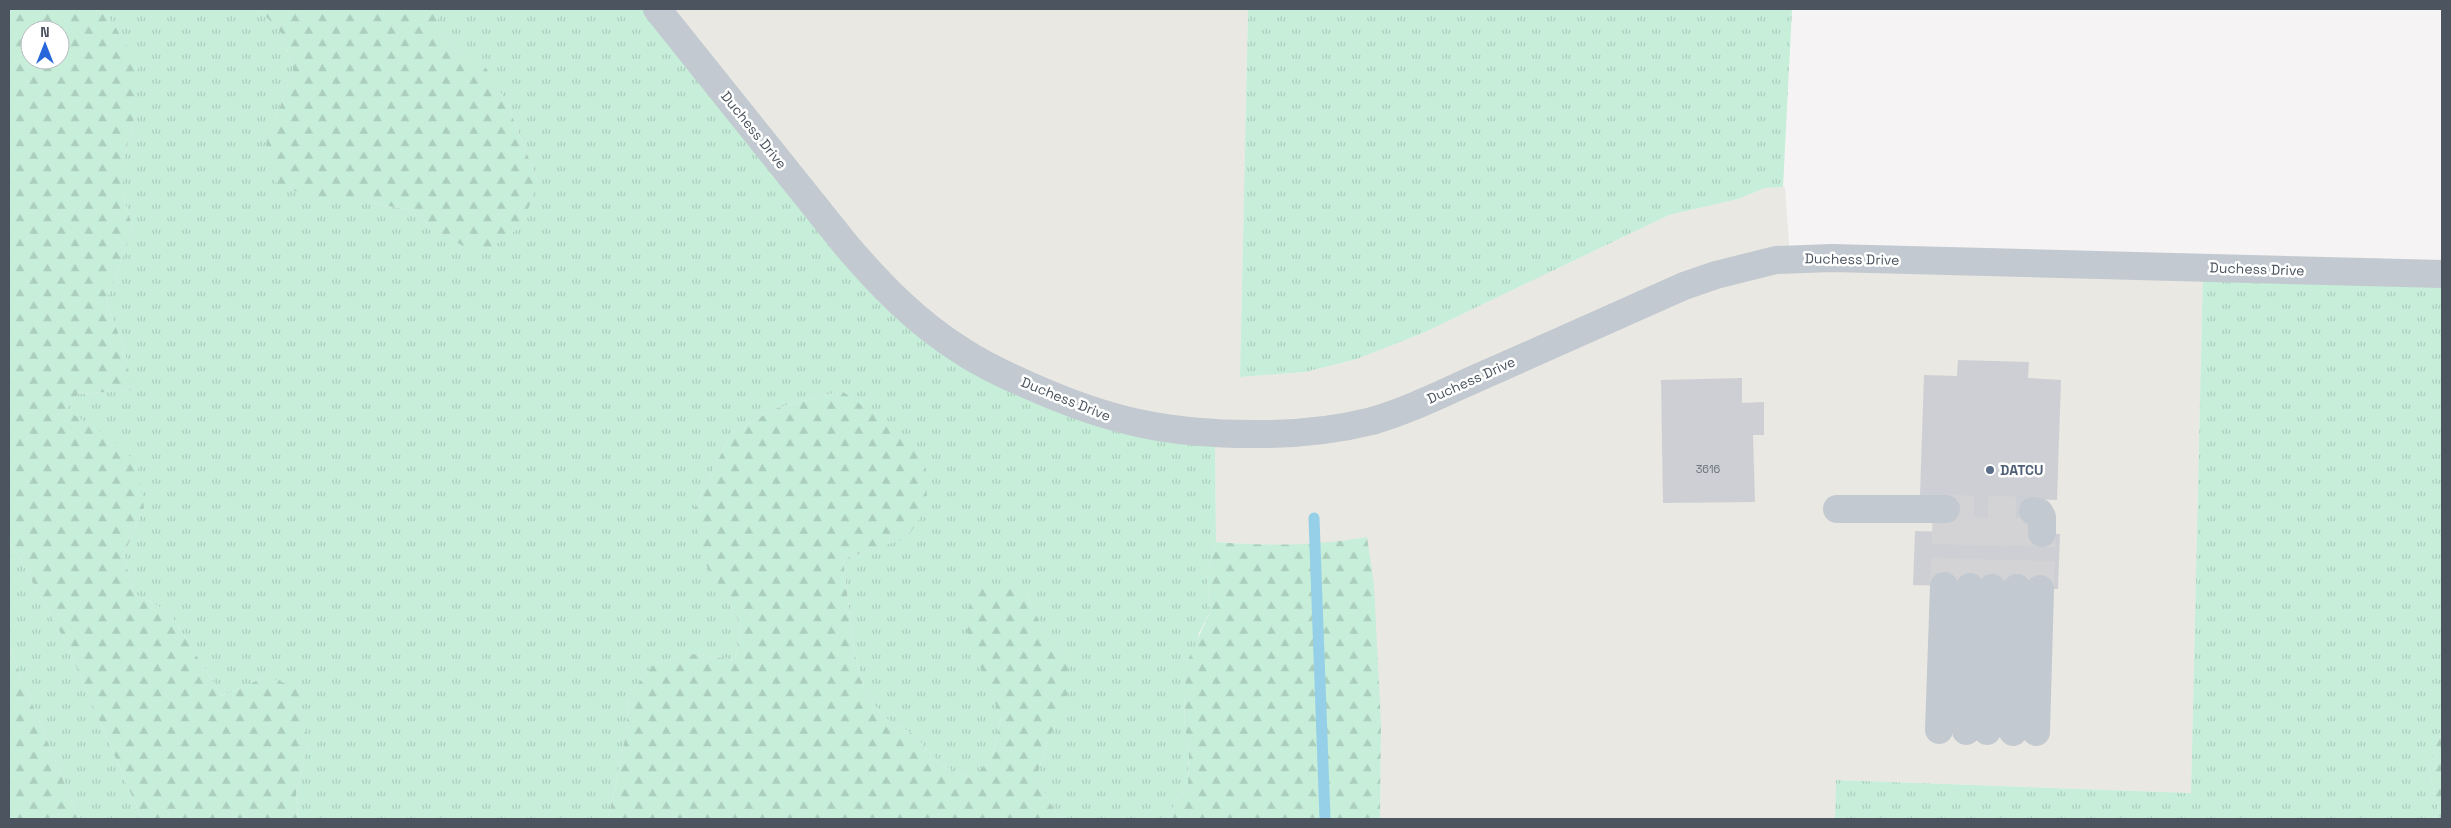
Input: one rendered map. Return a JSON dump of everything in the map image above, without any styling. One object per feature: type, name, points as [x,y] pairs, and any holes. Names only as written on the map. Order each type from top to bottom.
[{"type":"street","name":"Duchess Drive","points":[[657,9],[851,252],[889,293],[914,315],[961,351],[995,370],[1111,418],[1155,428],[1215,434],[1297,434],[1372,420],[1430,398],[1684,286],[1716,274],[1776,260],[1832,258],[2442,274]]},
{"type":"street","points":[[1837,509],[1946,509]]},
{"type":"street","points":[[1939,730],[1993,588]]},
{"type":"street","points":[[1993,588],[2001,731],[1993,588]]},
{"type":"shaded area","points":[[657,9],[1248,9],[1240,377],[1305,372],[1357,359],[1423,333],[1669,215],[1738,199],[1765,188],[1785,187],[1790,258],[2203,268],[2191,793],[1836,780],[1835,819],[1380,819],[1381,747],[1367,537],[1329,544],[1292,546],[1216,542],[1215,434],[1175,430],[939,336]]},
{"type":"green space","points":[[9,9],[94,9],[109,17],[138,64],[135,116],[123,162],[123,195],[133,229],[106,301],[125,351],[132,390],[78,394],[66,410],[105,434],[137,463],[144,508],[124,554],[133,593],[169,612],[222,696],[267,676],[299,689],[308,744],[296,792],[298,819],[142,819],[64,639],[9,539]]},
{"type":"green space","points":[[94,9],[259,9],[283,35],[293,70],[280,107],[268,131],[372,203],[410,210],[442,235],[538,182],[507,103],[486,69],[460,55],[438,32],[438,9],[657,9],[822,215],[995,370],[1215,434],[1216,542],[1207,574],[1210,612],[1199,633],[1184,695],[1185,729],[1189,753],[1188,784],[1174,805],[1171,819],[1063,819],[1057,815],[1036,778],[1048,741],[1067,657],[1043,629],[1027,596],[988,681],[1001,718],[992,757],[972,779],[941,765],[913,734],[882,716],[864,689],[854,651],[843,559],[870,550],[874,416],[842,391],[777,408],[732,432],[693,511],[726,596],[741,626],[735,660],[693,654],[655,663],[629,695],[626,734],[609,815],[606,819],[298,819],[296,792],[308,744],[267,676],[222,696],[169,612],[133,593],[124,554],[144,508],[66,410],[78,394],[131,390],[125,351],[106,301],[133,229],[123,195],[123,162],[135,116],[109,17]]},
{"type":"green space","points":[[259,9],[438,9],[438,32],[460,55],[486,68],[507,103],[538,182],[522,226],[481,255],[442,235],[410,210],[372,203],[323,198],[278,187],[265,155],[268,131],[280,107],[293,70],[283,35]]},
{"type":"green space","points":[[1248,9],[1792,9],[1783,187],[1765,188],[1738,199],[1669,215],[1423,333],[1357,359],[1305,372],[1240,377]]},
{"type":"green space","points":[[2203,268],[2442,274],[2442,726],[2429,768],[2440,819],[1835,819],[1836,780],[2191,793]]},
{"type":"green space","points":[[842,391],[907,438],[926,469],[927,507],[907,538],[843,559],[854,651],[864,689],[882,716],[913,734],[941,765],[972,779],[992,757],[1001,718],[967,632],[971,591],[1007,583],[1027,596],[1043,629],[1067,657],[1068,693],[1048,741],[1036,778],[1057,815],[1063,819],[606,819],[609,815],[626,734],[629,695],[655,663],[693,654],[735,660],[741,626],[726,596],[703,560],[693,511],[732,432],[777,408]]},
{"type":"green space","points":[[1367,537],[1374,585],[1381,724],[1380,819],[1171,819],[1174,805],[1188,784],[1189,753],[1185,729],[1184,695],[1188,660],[1210,612],[1207,574],[1216,542],[1292,544]]},
{"type":"green space","points":[[9,539],[64,639],[142,819],[79,819],[9,647]]},
{"type":"green space","points":[[9,647],[79,819],[9,819]]},
{"type":"green space","points":[[2442,726],[2442,819],[2440,819],[2429,768]]},
{"type":"building","name":"DATCU","points":[[1958,360],[2029,362],[2028,378],[2061,380],[2057,500],[2033,499],[2032,533],[2060,534],[2058,589],[1913,585],[1915,531],[1945,532],[1946,495],[1920,495],[1924,375],[1957,376]]},
{"type":"building","points":[[1742,378],[1742,403],[1764,402],[1764,435],[1753,435],[1755,502],[1663,503],[1661,380]]},
{"type":"waterway","points":[[1314,518],[1325,819]]},
{"type":"tunnel","points":[[1946,509],[2033,511]]},
{"type":"tunnel","points":[[1944,586],[1947,509]]},
{"type":"tunnel","points":[[1970,587],[1972,510]]},
{"type":"tunnel","points":[[1992,588],[1995,510]]},
{"type":"tunnel","points":[[2017,588],[2020,511]]},
{"type":"tunnel","points":[[2040,589],[2042,533]]},
{"type":"place","name":"DATCU","points":[[1990,470]]}]
